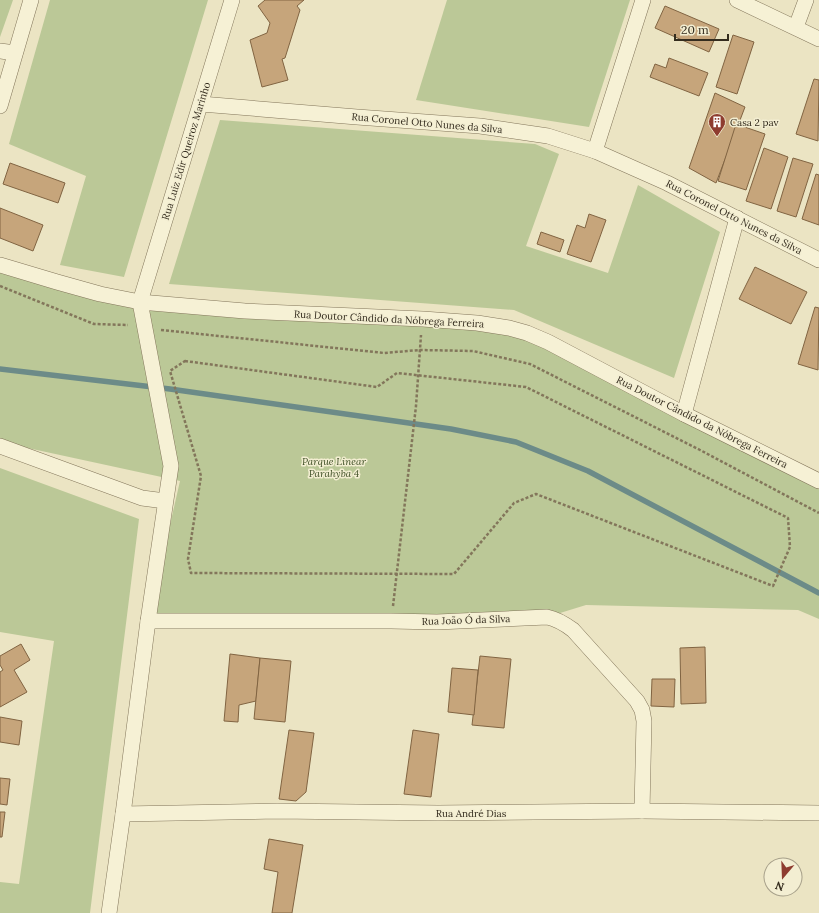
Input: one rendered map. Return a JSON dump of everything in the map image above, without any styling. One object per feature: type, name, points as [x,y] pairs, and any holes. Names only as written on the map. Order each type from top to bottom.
[{"type":"street","points":[[0,106],[31,0]]},
{"type":"street","name":"Rua Luiz Edir Queiroz Marinho","points":[[140,302],[232,0]]},
{"type":"street","points":[[595,152],[644,0]]},
{"type":"street","points":[[737,0],[819,39]]},
{"type":"street","points":[[796,27],[806,0]]},
{"type":"street","points":[[0,51],[15,53]]},
{"type":"street","name":"Rua Coronel Otto Nunes da Silva","points":[[200,104],[480,126],[548,136],[595,152],[667,183],[819,260]]},
{"type":"street","points":[[684,414],[737,218]]},
{"type":"street","name":"Rua Doutor Cândido da Nóbrega Ferreira","points":[[0,265],[100,294],[140,302],[246,311],[422,319],[477,323],[509,328],[527,333],[548,342],[684,414],[819,481]]},
{"type":"street","points":[[109,913],[148,621],[171,466],[140,302]]},
{"type":"street","points":[[0,446],[142,498],[165,501]]},
{"type":"street","name":"Rua João Ó da Silva","points":[[148,621],[437,622],[546,617],[563,623],[574,630],[637,701],[642,710],[644,721],[642,811]]},
{"type":"street","name":"Rua André Dias","points":[[123,814],[277,811],[438,813],[642,811],[819,812]]},
{"type":"path","points":[[0,286],[94,324],[128,325],[384,353],[420,350],[473,351],[530,364],[700,450],[819,513]]},
{"type":"path","points":[[391,621],[416,406],[422,319]]},
{"type":"path","points":[[184,361],[377,387],[397,373],[419,375],[526,387],[788,518],[790,547],[773,586],[536,494],[514,503],[454,574],[191,573],[188,559],[201,476],[170,371],[184,361]]},
{"type":"green space","points":[[0,0],[13,0],[0,37]]},
{"type":"green space","points":[[50,0],[208,0],[124,277],[60,265],[86,176],[9,144]]},
{"type":"green space","points":[[447,0],[630,0],[589,127],[416,100]]},
{"type":"green space","points":[[220,120],[535,144],[559,154],[526,246],[608,273],[638,185],[720,232],[674,378],[514,310],[169,284]]},
{"type":"green space","name":"Parque Linear Parahyba 4","points":[[0,264],[140,302],[527,333],[819,481],[819,619],[798,610],[586,605],[547,617],[148,621],[180,481],[0,442]]},
{"type":"green space","points":[[0,468],[139,519],[90,913],[0,913],[0,882],[19,884],[54,641],[0,632]]},
{"type":"building","points":[[265,0],[304,0],[297,6],[300,10],[285,58],[282,59],[288,80],[262,87],[250,40],[267,33],[270,23],[258,6]]},
{"type":"building","points":[[665,6],[719,29],[709,52],[655,28]]},
{"type":"building","points":[[733,35],[754,42],[737,94],[716,87]]},
{"type":"building","points":[[669,58],[708,73],[699,96],[650,77],[655,64],[666,68]]},
{"type":"building","points":[[814,79],[819,80],[818,141],[796,134]]},
{"type":"building","name":"Casa 2 pav","points":[[715,93],[745,107],[716,183],[689,168]]},
{"type":"building","points":[[736,124],[765,134],[746,190],[718,181]]},
{"type":"building","points":[[764,148],[788,157],[771,209],[746,201]]},
{"type":"building","points":[[793,158],[813,164],[796,217],[777,211]]},
{"type":"building","points":[[10,163],[65,183],[58,203],[3,184]]},
{"type":"building","points":[[816,174],[819,175],[819,225],[802,219]]},
{"type":"building","points":[[0,208],[43,225],[33,251],[0,238]]},
{"type":"building","points":[[589,214],[606,220],[591,262],[567,254],[577,225],[585,228]]},
{"type":"building","points":[[541,232],[564,240],[560,252],[537,244]]},
{"type":"building","points":[[755,267],[807,292],[791,324],[739,299]]},
{"type":"building","points":[[815,307],[819,308],[818,370],[798,364]]},
{"type":"building","points":[[21,644],[30,660],[14,670],[27,692],[0,707],[0,672],[3,670],[0,665],[0,656]]},
{"type":"building","points":[[705,647],[706,703],[681,704],[680,648]]},
{"type":"building","points":[[230,654],[260,658],[256,701],[239,705],[238,722],[224,721]]},
{"type":"building","points":[[480,656],[511,659],[504,728],[472,725]]},
{"type":"building","points":[[260,658],[291,661],[285,722],[254,719]]},
{"type":"building","points":[[452,668],[478,670],[474,715],[448,712]]},
{"type":"building","points":[[652,679],[675,679],[674,707],[651,706]]},
{"type":"building","points":[[0,717],[22,721],[19,745],[0,742]]},
{"type":"building","points":[[289,730],[314,733],[306,792],[296,801],[279,799]]},
{"type":"building","points":[[413,730],[439,734],[431,797],[404,794]]},
{"type":"building","points":[[0,778],[10,779],[7,805],[0,804]]},
{"type":"building","points":[[0,812],[5,812],[2,837],[0,837]]},
{"type":"building","points":[[269,839],[303,845],[292,913],[272,913],[278,872],[264,869]]},
{"type":"waterway","points":[[0,369],[170,389],[451,429],[516,442],[588,471],[819,593]]},
{"type":"place","name":"Casa 2 pav","points":[[717,137]]}]
